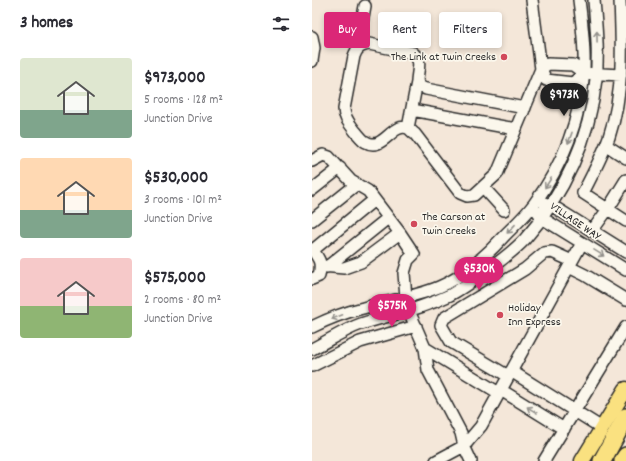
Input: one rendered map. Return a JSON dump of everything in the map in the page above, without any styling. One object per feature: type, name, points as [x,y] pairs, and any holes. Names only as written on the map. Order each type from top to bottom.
[{"type":"highway","points":[[602,461],[626,417]]},
{"type":"highway","points":[[623,461],[626,456]]},
{"type":"main road","points":[[582,461],[626,389]]},
{"type":"street","points":[[532,0],[541,69],[546,80],[573,83],[584,73]]},
{"type":"street","points":[[312,328],[362,308],[406,298],[440,287],[471,267],[498,244],[535,203],[554,175],[570,139],[581,95],[584,73],[584,40],[580,0]]},
{"type":"street","points":[[312,349],[359,325],[429,305],[471,283],[503,259],[524,240],[542,218],[565,181],[581,144],[590,113],[596,74],[596,25],[594,0]]},
{"type":"street","points":[[620,0],[624,61],[622,82],[615,116],[606,145],[583,193],[626,221]]},
{"type":"street","points":[[365,6],[344,109],[346,118],[364,142],[370,144],[376,144],[382,141],[395,130],[408,128],[415,134],[460,193],[467,196],[474,195],[497,174],[541,69],[548,64],[573,65],[584,73],[596,74],[622,82]]},
{"type":"street","points":[[312,37],[314,48],[312,61]]},
{"type":"street","points":[[357,49],[362,45],[369,44],[413,53],[418,57],[419,63],[417,82],[408,128]]},
{"type":"street","points":[[417,82],[421,87],[426,89],[525,108]]},
{"type":"street","points":[[412,110],[516,130]]},
{"type":"street","points":[[606,145],[626,158]]},
{"type":"street","points":[[312,161],[323,155],[330,157],[351,181],[368,191],[414,254],[408,260],[404,273],[406,298],[409,311],[424,348],[428,370],[461,434],[464,446],[472,461]]},
{"type":"street","points":[[312,190],[340,168]]},
{"type":"street","points":[[592,231],[626,180]]},
{"type":"street","points":[[312,220],[357,184]]},
{"type":"street","points":[[483,187],[504,210]]},
{"type":"street","points":[[324,267],[312,249],[374,200]]},
{"type":"street","name":"VILLAGE WAY","points":[[535,203],[551,205],[626,252]]},
{"type":"street","name":"VILLAGE WAY","points":[[535,203],[542,218],[626,270]]},
{"type":"street","points":[[312,279],[319,276],[324,267],[388,218]]},
{"type":"street","points":[[324,267],[344,268],[361,262],[400,233]]},
{"type":"street","points":[[436,461],[464,446],[481,426],[582,243]]},
{"type":"street","points":[[602,428],[510,374],[451,342],[441,325],[444,318],[525,269],[544,253],[552,252],[585,275],[626,300]]},
{"type":"street","points":[[312,366],[360,342],[416,326]]},
{"type":"street","points":[[544,461],[626,327]]},
{"type":"street","points":[[424,348],[500,391],[564,430]]},
{"type":"place","name":"The Link at Twin Creeks","points":[[504,57]]},
{"type":"place","name":"The Carson at Twin Creeks","points":[[414,224]]},
{"type":"place","name":"Holiday Inn Express","points":[[500,315]]}]
